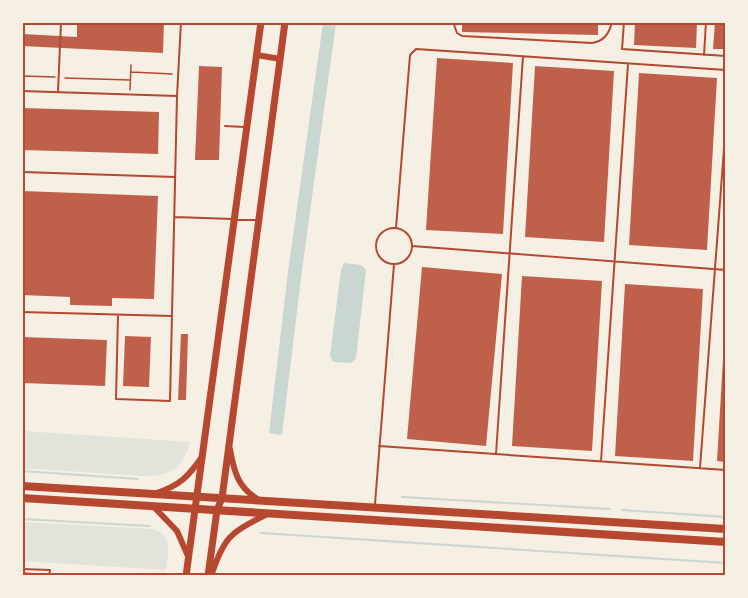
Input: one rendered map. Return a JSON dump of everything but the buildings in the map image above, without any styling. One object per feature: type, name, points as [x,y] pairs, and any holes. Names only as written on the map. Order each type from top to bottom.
[{"type":"main road","points":[[186,576],[261,22]]},
{"type":"main road","points":[[209,576],[217,510],[222,498],[285,22]]},
{"type":"main road","points":[[22,486],[726,529]]},
{"type":"main road","points":[[22,498],[726,542]]},
{"type":"street","points":[[256,56],[280,59]]},
{"type":"street","points":[[229,444],[237,479],[248,494],[260,500]]},
{"type":"street","points":[[153,494],[182,482],[204,454]]},
{"type":"street","points":[[153,506],[177,531],[189,559]]},
{"type":"street","points":[[209,576],[226,540],[243,526],[269,513]]},
{"type":"lane","points":[[58,92],[62,22]]},
{"type":"lane","points":[[118,315],[116,399],[170,401],[177,96],[181,22]]},
{"type":"lane","points":[[453,22],[457,33],[462,36],[592,43],[600,42],[609,34],[612,22]]},
{"type":"lane","points":[[624,22],[622,49],[726,56]]},
{"type":"lane","points":[[704,55],[706,22]]},
{"type":"lane","points":[[396,228],[410,55],[416,49],[726,70]]},
{"type":"lane","points":[[496,454],[523,56]]},
{"type":"lane","points":[[601,461],[628,64]]},
{"type":"lane","points":[[22,91],[177,96]]},
{"type":"lane","points":[[700,468],[726,122]]},
{"type":"lane","points":[[225,126],[247,127]]},
{"type":"lane","points":[[22,172],[175,177]]},
{"type":"lane","points":[[175,217],[258,220]]},
{"type":"lane","points":[[396,228],[409,235],[412,246],[409,257],[393,264],[382,260],[376,249],[376,243],[382,232],[396,228]]},
{"type":"lane","points":[[412,246],[726,270]]},
{"type":"lane","points":[[375,507],[393,264]]},
{"type":"lane","points":[[22,312],[172,316]]},
{"type":"lane","points":[[379,446],[726,470]]},
{"type":"lane","points":[[22,569],[50,570],[49,576]]},
{"type":"path","points":[[130,94],[131,65]]},
{"type":"path","points":[[130,72],[178,74]]},
{"type":"path","points":[[22,76],[130,80]]},
{"type":"shaded area","points":[[323,23],[336,23],[282,435],[269,433],[288,272]]},
{"type":"shaded area","points":[[344,263],[361,265],[366,270],[356,358],[351,363],[333,362],[330,356],[341,270]]},
{"type":"shaded area","points":[[23,431],[190,442],[183,459],[173,470],[159,475],[141,476],[23,468]]},
{"type":"shaded area","points":[[22,522],[153,529],[167,540],[166,570],[23,561]]},
{"type":"waterway","points":[[22,471],[138,479]]},
{"type":"waterway","points":[[402,497],[610,509]]},
{"type":"waterway","points":[[622,510],[726,517]]},
{"type":"waterway","points":[[22,519],[150,526]]},
{"type":"waterway","points":[[261,533],[726,563]]}]
